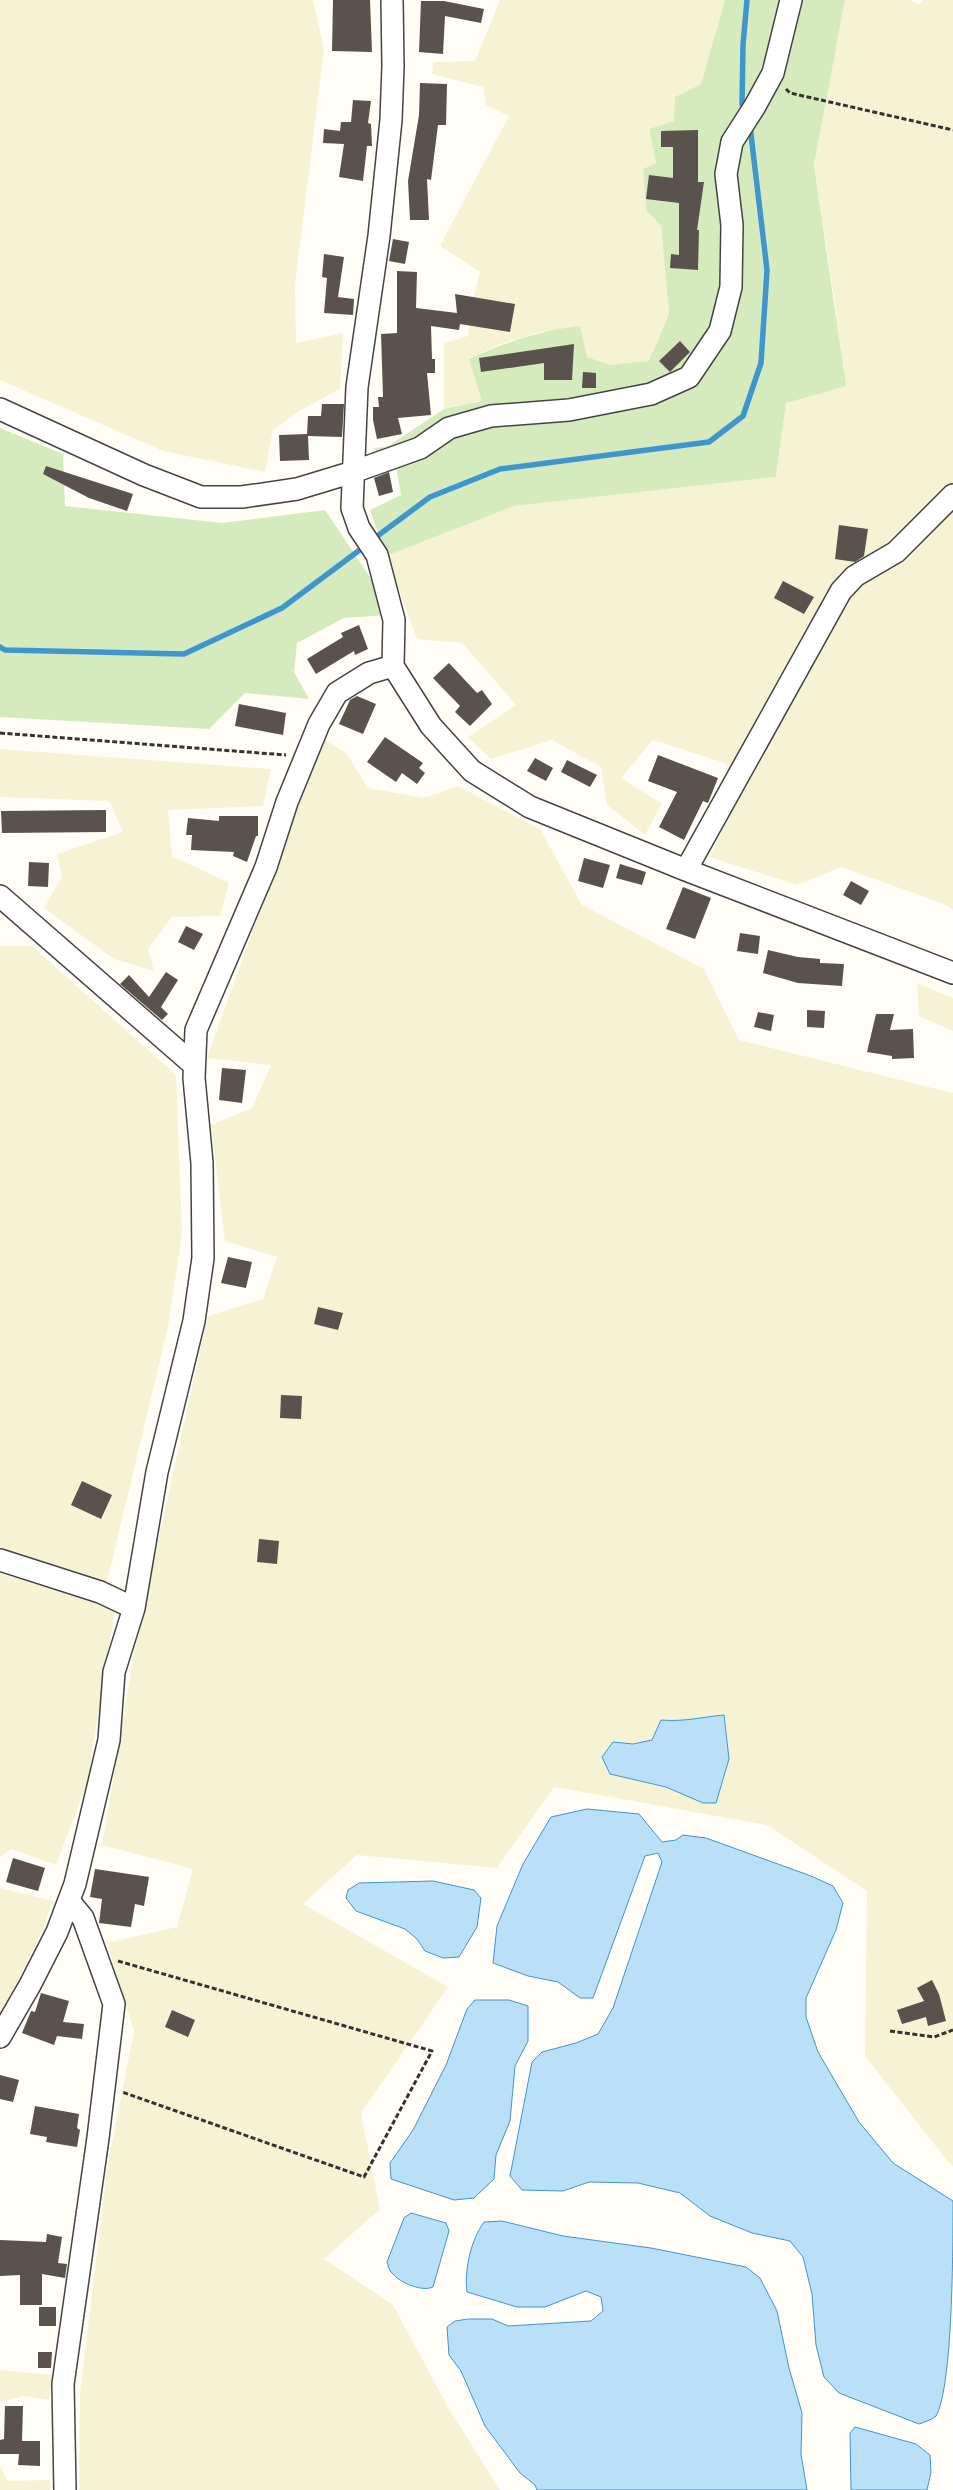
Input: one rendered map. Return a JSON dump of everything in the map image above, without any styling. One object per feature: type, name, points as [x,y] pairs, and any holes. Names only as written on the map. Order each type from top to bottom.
[{"type":"street","points":[[392,0],[394,66],[391,120],[379,236],[357,386],[352,508],[359,528],[377,555],[394,620],[393,666],[431,726],[472,771],[530,806],[686,870],[953,973]]},
{"type":"street","points":[[0,409],[144,475],[201,498],[242,498],[297,489],[353,472],[420,448],[448,428],[492,416],[569,410],[651,394],[689,377],[720,331],[732,287],[732,225],[726,174],[732,142],[755,106],[772,73],[791,0]]},
{"type":"street","points":[[686,870],[841,591],[855,576],[896,552],[953,495]]},
{"type":"street","points":[[0,2037],[30,1985],[57,1932],[69,1901],[87,1838],[109,1740],[114,1672],[134,1608],[157,1472],[194,1321],[203,1258],[202,1163],[194,1065],[196,1030],[266,866],[319,724],[337,692],[369,673],[393,666]]},
{"type":"street","points":[[0,896],[194,1065]]},
{"type":"street","points":[[0,1560],[100,1592],[134,1608]]},
{"type":"street","points":[[64,2490],[63,2384],[114,2004],[83,1918],[69,1901]]},
{"type":"path","points":[[772,73],[790,93],[953,130]]},
{"type":"path","points":[[0,733],[306,756]]},
{"type":"path","points":[[96,1954],[432,2051],[364,2177],[104,2085]]},
{"type":"path","points":[[890,2031],[934,2036],[953,2030]]},
{"type":"shaded area","points":[[0,0],[313,0],[324,49],[295,285],[296,343],[343,333],[340,389],[301,410],[273,430],[265,472],[163,451],[0,380]]},
{"type":"shaded area","points":[[500,0],[725,0],[701,84],[675,97],[675,121],[649,129],[656,163],[643,169],[646,209],[661,226],[669,314],[649,362],[611,365],[587,357],[543,331],[500,344],[470,358],[482,401],[444,409],[444,343],[468,336],[472,304],[480,272],[440,246],[509,116],[486,105],[483,87],[432,74],[433,62],[475,61]]},
{"type":"shaded area","points":[[845,0],[909,0],[919,4],[923,0],[953,0],[953,910],[944,904],[841,867],[797,885],[710,857],[740,792],[725,763],[653,740],[621,778],[662,804],[645,835],[607,805],[601,767],[552,740],[491,759],[468,737],[516,705],[462,643],[417,639],[386,556],[513,506],[776,477],[786,403],[837,316],[814,165]]},
{"type":"shaded area","points":[[322,738],[347,754],[368,788],[424,798],[458,786],[540,829],[582,905],[704,969],[739,1040],[953,1093],[953,2166],[865,2056],[867,1891],[767,1825],[554,1787],[497,1868],[357,1855],[303,1904],[448,1987],[361,2113],[380,2209],[324,2259],[393,2305],[448,2407],[500,2490],[79,2490],[80,2393],[107,2169],[134,2031],[107,1943],[177,1927],[193,1869],[102,1845],[137,1636],[208,1316],[263,1299],[277,1257],[225,1241],[211,1125],[252,1108],[271,1065],[207,1058]],"holes":[[[704,1717],[703,1803],[666,1787],[610,1774],[613,1742],[633,1744],[653,1740],[662,1720],[684,1722]]]},
{"type":"shaded area","points":[[0,749],[271,769],[263,806],[168,810],[172,856],[229,883],[220,916],[172,917],[148,949],[154,971],[114,959],[44,908],[62,876],[57,854],[123,832],[109,801],[0,797]]},
{"type":"shaded area","points":[[0,946],[32,946],[176,1075],[182,1234],[168,1327],[106,1586],[0,1552]]},
{"type":"shaded area","points":[[917,983],[953,998],[953,1031],[919,1016]]},
{"type":"shaded area","points":[[0,1573],[115,1609],[87,1783],[56,1865],[11,1849],[0,1857]]},
{"type":"shaded area","points":[[0,1888],[53,1901],[42,1931],[0,2017]]},
{"type":"shaded area","points":[[0,2370],[52,2375],[49,2400],[24,2396],[0,2402]]},
{"type":"shaded area","points":[[0,2466],[8,2481],[50,2480],[50,2490],[0,2490]]},
{"type":"green space","points":[[725,0],[845,0],[814,165],[846,386],[786,403],[776,477],[514,506],[386,556],[370,510],[401,495],[396,467],[373,448],[387,447],[444,409],[482,401],[469,359],[523,338],[580,326],[587,357],[611,365],[649,361],[669,314],[661,226],[646,210],[643,169],[656,163],[649,129],[674,121],[675,97],[701,84]]},
{"type":"green space","points":[[0,428],[63,454],[65,506],[222,523],[325,510],[370,577],[386,615],[344,618],[297,643],[294,672],[309,699],[245,693],[209,729],[0,717]]},
{"type":"water","points":[[724,1715],[729,1759],[716,1803],[703,1803],[666,1787],[610,1774],[602,1757],[613,1742],[633,1744],[652,1740],[661,1720],[685,1720]]},
{"type":"water","points":[[587,1809],[639,1814],[662,1842],[676,1840],[683,1835],[706,1838],[811,1876],[833,1886],[843,1903],[836,1930],[806,1998],[806,2017],[818,2052],[859,2122],[893,2163],[953,2201],[949,2346],[942,2400],[936,2416],[932,2419],[919,2424],[839,2393],[824,2377],[816,2345],[812,2294],[803,2257],[790,2241],[752,2233],[710,2216],[680,2193],[638,2183],[589,2182],[563,2191],[522,2190],[510,2176],[532,2062],[542,2052],[576,2043],[598,2034],[613,2008],[662,1862],[658,1853],[645,1856],[593,1998],[580,1998],[558,1982],[528,1976],[493,1963],[497,1926],[523,1864],[551,1817]]},
{"type":"water","points":[[433,1881],[474,1890],[481,1898],[477,1927],[459,1957],[443,1958],[425,1951],[417,1939],[405,1929],[356,1911],[346,1898],[348,1890],[359,1883]]},
{"type":"water","points":[[475,2000],[509,2000],[528,2006],[528,2041],[515,2066],[510,2121],[496,2155],[494,2179],[474,2198],[454,2200],[391,2179],[390,2163],[413,2130],[446,2065],[467,2009]]},
{"type":"water","points":[[411,2213],[446,2223],[449,2231],[433,2287],[411,2286],[391,2272],[387,2262],[404,2218]]},
{"type":"water","points":[[502,2221],[563,2236],[651,2248],[746,2267],[760,2278],[777,2311],[789,2368],[802,2413],[801,2454],[807,2490],[537,2490],[535,2485],[520,2473],[485,2426],[461,2371],[449,2355],[447,2327],[455,2321],[468,2319],[492,2319],[508,2326],[591,2321],[603,2311],[601,2297],[586,2291],[545,2307],[517,2307],[467,2292],[469,2256],[475,2237],[484,2222]]},
{"type":"water","points":[[855,2427],[916,2444],[930,2455],[931,2472],[927,2490],[851,2490],[850,2433]]},
{"type":"building","points":[[333,0],[370,0],[372,52],[332,51]]},
{"type":"building","points":[[421,1],[444,1],[484,9],[481,23],[445,16],[443,54],[419,52]]},
{"type":"building","points":[[420,83],[447,84],[446,125],[438,125],[431,180],[427,179],[429,220],[410,220],[408,181],[419,115]]},
{"type":"building","points":[[353,100],[371,101],[368,123],[371,124],[372,146],[367,146],[363,181],[339,177],[344,144],[323,143],[324,129],[340,131],[341,122],[351,122]]},
{"type":"building","points":[[698,130],[698,182],[704,182],[697,230],[699,230],[698,270],[670,268],[671,254],[679,255],[679,203],[646,199],[649,175],[673,178],[673,147],[661,147],[661,131]]},
{"type":"building","points":[[393,239],[409,242],[405,264],[389,261]]},
{"type":"building","points":[[324,254],[344,257],[338,297],[354,299],[353,315],[324,313],[327,278],[322,277]]},
{"type":"building","points":[[397,271],[417,272],[416,308],[457,313],[455,294],[515,304],[510,332],[460,324],[459,330],[431,326],[432,359],[435,359],[435,373],[427,373],[431,415],[398,418],[402,434],[377,439],[373,420],[373,407],[379,407],[378,397],[383,397],[381,334],[397,333]]},
{"type":"building","points":[[680,341],[690,352],[670,372],[659,361]]},
{"type":"building","points":[[574,344],[572,380],[544,380],[544,363],[481,372],[479,358]]},
{"type":"building","points":[[583,372],[596,373],[596,388],[582,388]]},
{"type":"building","points":[[322,404],[344,404],[342,437],[308,436],[309,460],[280,461],[279,435],[307,434],[308,416],[321,416]]},
{"type":"building","points":[[46,466],[133,494],[127,511],[89,498],[43,474]]},
{"type":"building","points":[[389,472],[393,492],[379,496],[374,478]]},
{"type":"building","points":[[839,525],[868,529],[864,556],[855,562],[835,559]]},
{"type":"building","points":[[783,581],[814,597],[804,614],[774,598]]},
{"type":"building","points":[[359,625],[368,649],[355,655],[354,651],[316,674],[307,659],[343,637],[341,633]]},
{"type":"building","points":[[449,663],[477,693],[482,690],[492,704],[470,726],[455,712],[460,706],[433,678]]},
{"type":"building","points":[[357,696],[376,704],[363,734],[339,724],[350,700]]},
{"type":"building","points":[[239,704],[286,713],[283,735],[235,726]]},
{"type":"building","points":[[385,737],[423,763],[419,768],[425,773],[417,784],[402,773],[396,782],[367,762]]},
{"type":"building","points":[[658,755],[718,778],[708,803],[703,801],[684,840],[659,827],[677,792],[648,781]]},
{"type":"building","points":[[535,758],[553,768],[546,781],[527,771]]},
{"type":"building","points":[[567,760],[597,775],[590,787],[561,772]]},
{"type":"building","points":[[106,810],[106,832],[2,833],[1,811]]},
{"type":"building","points":[[219,816],[258,816],[258,836],[256,836],[247,862],[233,856],[234,852],[191,850],[192,835],[186,835],[188,818],[219,821]]},
{"type":"building","points":[[584,858],[610,865],[603,888],[578,881]]},
{"type":"building","points":[[29,862],[49,863],[48,887],[28,886]]},
{"type":"building","points":[[620,864],[646,872],[642,885],[616,878]]},
{"type":"building","points":[[851,881],[869,891],[861,905],[843,895]]},
{"type":"building","points":[[683,887],[711,898],[695,939],[666,929]]},
{"type":"building","points":[[186,926],[203,934],[194,950],[178,942]]},
{"type":"building","points":[[740,933],[760,936],[758,954],[737,951]]},
{"type":"building","points":[[768,950],[798,957],[820,959],[820,963],[844,964],[842,986],[798,983],[763,973]]},
{"type":"building","points":[[166,972],[178,980],[161,1007],[168,1014],[162,1020],[120,984],[129,975],[149,997]]},
{"type":"building","points":[[807,1010],[825,1011],[824,1028],[807,1027]]},
{"type":"building","points":[[758,1012],[774,1015],[771,1031],[754,1027]]},
{"type":"building","points":[[876,1014],[894,1014],[890,1030],[913,1029],[914,1058],[892,1059],[892,1056],[867,1052]]},
{"type":"building","points":[[222,1068],[246,1070],[242,1103],[219,1100]]},
{"type":"building","points":[[228,1257],[252,1262],[246,1288],[221,1283]]},
{"type":"building","points":[[318,1307],[343,1313],[338,1330],[314,1324]]},
{"type":"building","points":[[281,1395],[302,1396],[301,1419],[280,1418]]},
{"type":"building","points":[[82,1481],[112,1495],[101,1519],[71,1505]]},
{"type":"building","points":[[259,1539],[279,1541],[277,1564],[257,1562]]},
{"type":"building","points":[[13,1858],[45,1868],[38,1891],[6,1882]]},
{"type":"building","points":[[95,1869],[149,1877],[144,1906],[135,1904],[131,1927],[99,1923],[102,1899],[90,1897]]},
{"type":"building","points":[[932,1980],[939,1994],[946,2021],[928,2026],[926,2017],[902,2024],[897,2010],[924,2001],[917,1988]]},
{"type":"building","points":[[41,1993],[69,2001],[63,2022],[84,2024],[82,2039],[57,2036],[54,2045],[22,2033],[31,2011],[35,2012]]},
{"type":"building","points":[[172,2010],[195,2020],[188,2037],[165,2027]]},
{"type":"building","points":[[0,2075],[19,2080],[13,2102],[0,2099]]},
{"type":"building","points":[[35,2106],[79,2114],[77,2128],[80,2130],[77,2147],[46,2142],[47,2137],[30,2134]]},
{"type":"building","points":[[47,2234],[62,2237],[58,2263],[67,2264],[65,2278],[42,2274],[42,2305],[20,2305],[20,2275],[0,2276],[0,2240],[46,2242]]},
{"type":"building","points":[[39,2307],[56,2307],[56,2326],[39,2326]]},
{"type":"building","points":[[38,2352],[52,2352],[51,2368],[38,2368]]},
{"type":"building","points":[[5,2406],[23,2406],[22,2441],[40,2441],[40,2466],[18,2465],[19,2454],[0,2454],[0,2440],[4,2439]]},
{"type":"waterway","points":[[742,104],[743,45],[747,0]]},
{"type":"waterway","points":[[372,540],[430,497],[500,469],[709,442],[743,416],[761,363],[767,270],[750,126]]},
{"type":"waterway","points":[[0,647],[5,650],[184,654],[282,608],[365,546]]}]
